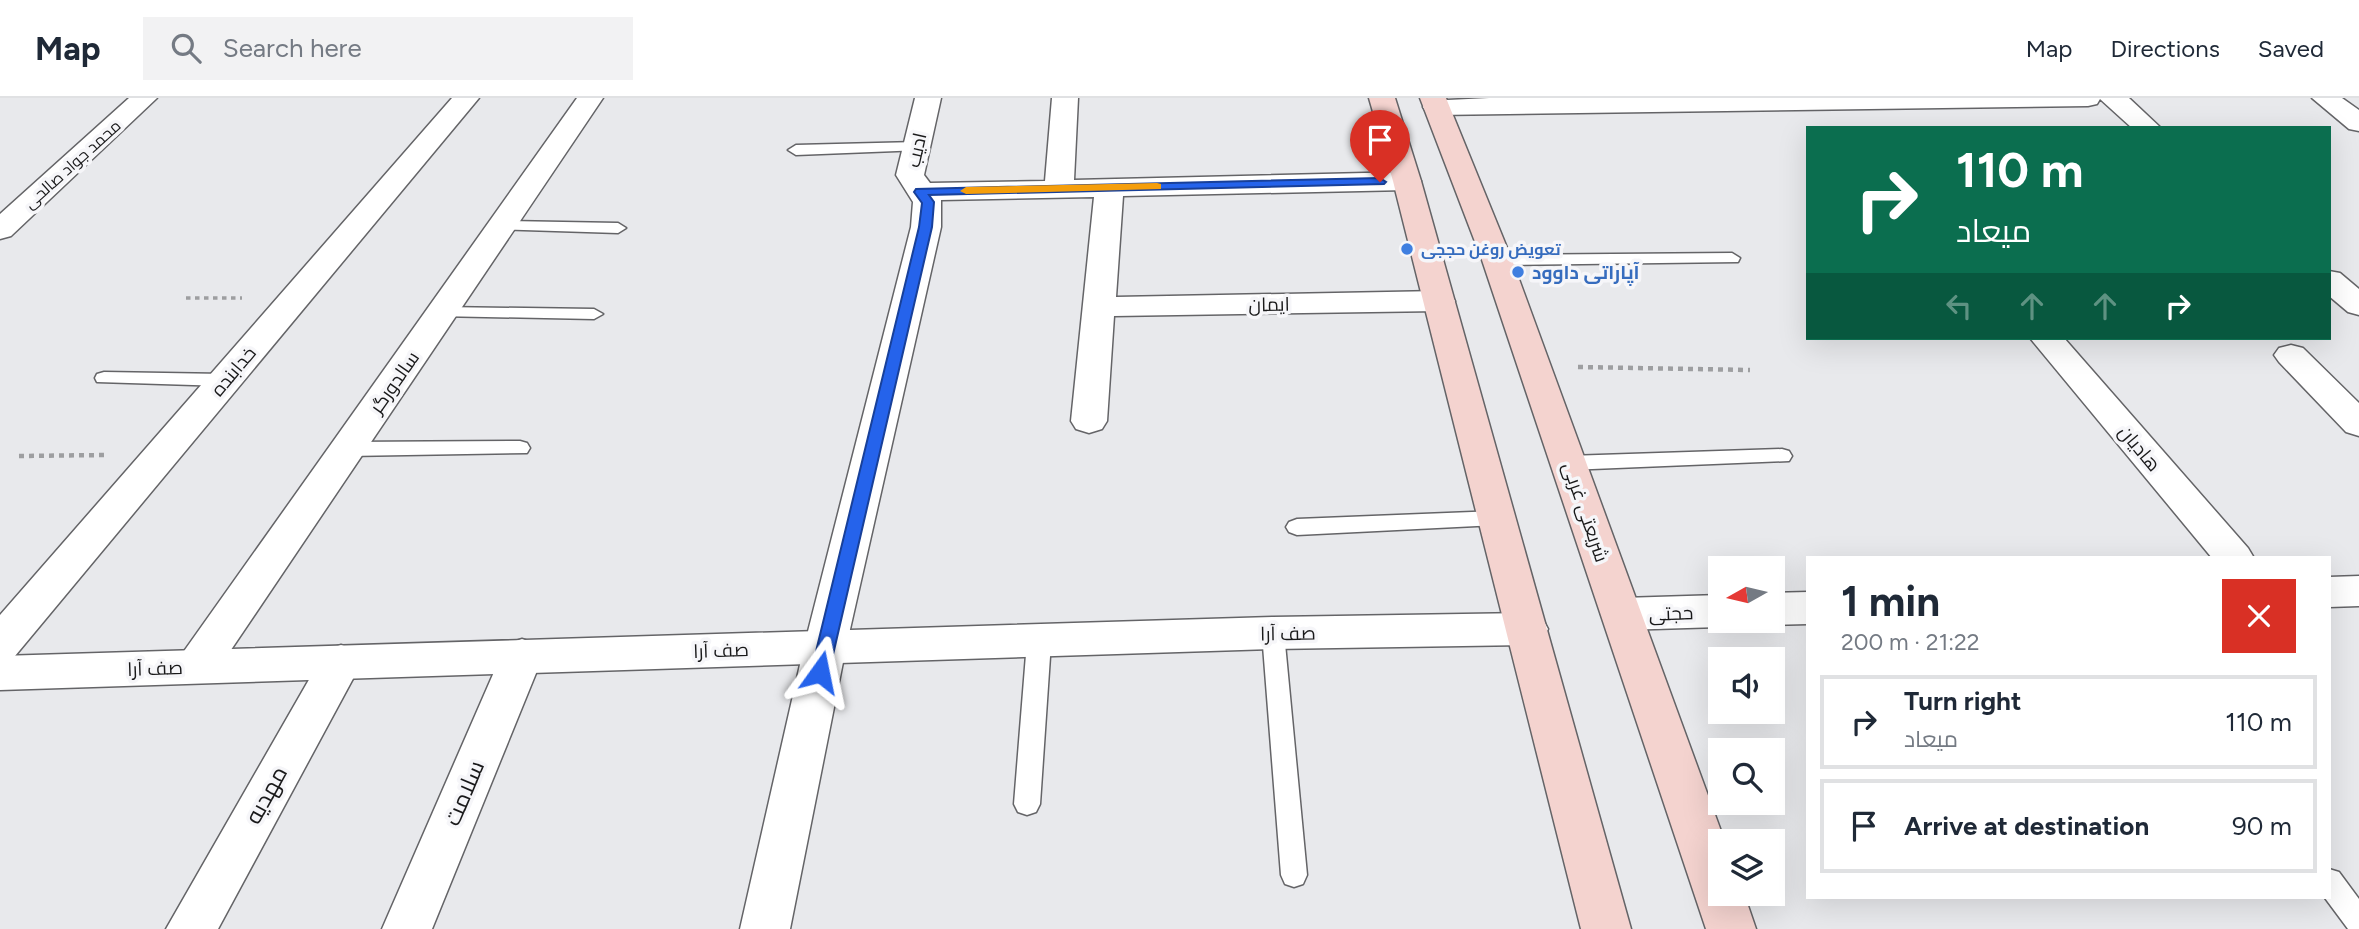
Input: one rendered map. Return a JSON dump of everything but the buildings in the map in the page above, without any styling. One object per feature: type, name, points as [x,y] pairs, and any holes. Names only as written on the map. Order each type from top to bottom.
[{"type":"main road","points":[[1382,98],[1407,181],[1606,929]]},
{"type":"main road","name":"شریعتی غربی","points":[[1435,103],[1535,367],[1731,929]]},
{"type":"street","name":"محمد جواد صالحی","points":[[0,230],[144,98]]},
{"type":"street","name":"خدابنده","points":[[0,644],[466,98]]},
{"type":"street","name":"سالدورگر","points":[[197,666],[590,98]]},
{"type":"street","name":"ادیب","points":[[765,929],[825,647],[926,227],[928,202],[910,175],[928,98]]},
{"type":"street","points":[[1059,189],[1065,98]]},
{"type":"street","points":[[1435,103],[2088,98]]},
{"type":"street","points":[[2113,98],[2146,126]]},
{"type":"street","points":[[2325,98],[2359,123]]},
{"type":"street","points":[[1833,101],[1864,126]]},
{"type":"street","points":[[920,192],[1407,181]]},
{"type":"street","points":[[1089,421],[1109,188]]},
{"type":"street","points":[[2331,282],[2359,305]]},
{"type":"street","name":"ایمان","points":[[1098,307],[1439,301]]},
{"type":"street","name":"هادیان","points":[[2048,340],[2232,556]]},
{"type":"street","points":[[2291,355],[2359,424]]},
{"type":"street","points":[[2331,592],[2359,591]]},
{"type":"street","points":[[1785,609],[1806,608]]},
{"type":"street","name":"حجتی","points":[[1622,614],[1708,611]]},
{"type":"street","name":"صف آرا","points":[[0,673],[1273,633],[1527,629]]},
{"type":"street","name":"سلامت","points":[[407,929],[522,656]]},
{"type":"street","name":"مهدیه","points":[[191,929],[341,662]]},
{"type":"lane","points":[[796,150],[917,147]]},
{"type":"lane","points":[[502,226],[618,228]]},
{"type":"lane","points":[[1497,261],[1732,258]]},
{"type":"lane","points":[[442,312],[594,314]]},
{"type":"lane","points":[[104,378],[225,380]]},
{"type":"lane","points":[[348,449],[520,448]]},
{"type":"lane","points":[[1568,463],[1782,456]]},
{"type":"lane","points":[[1297,527],[1497,519]]},
{"type":"lane","points":[[1273,633],[1294,875]]},
{"type":"lane","points":[[1027,804],[1039,642]]},
{"type":"lane","points":[[2331,884],[2359,921]]},
{"type":"path","points":[[1535,367],[1750,370]]},
{"type":"path","points":[[19,456],[162,454]]},
{"type":"slow traffic","points":[[966,191],[1157,187]]},
{"type":"place","name":"تعویض روغن حججی","points":[[1407,249]]},
{"type":"place","name":"آپاراتی داوود","points":[[1518,272]]},
{"type":"route","points":[[820,672],[926,227],[928,202],[920,192],[1380,182]]}]
